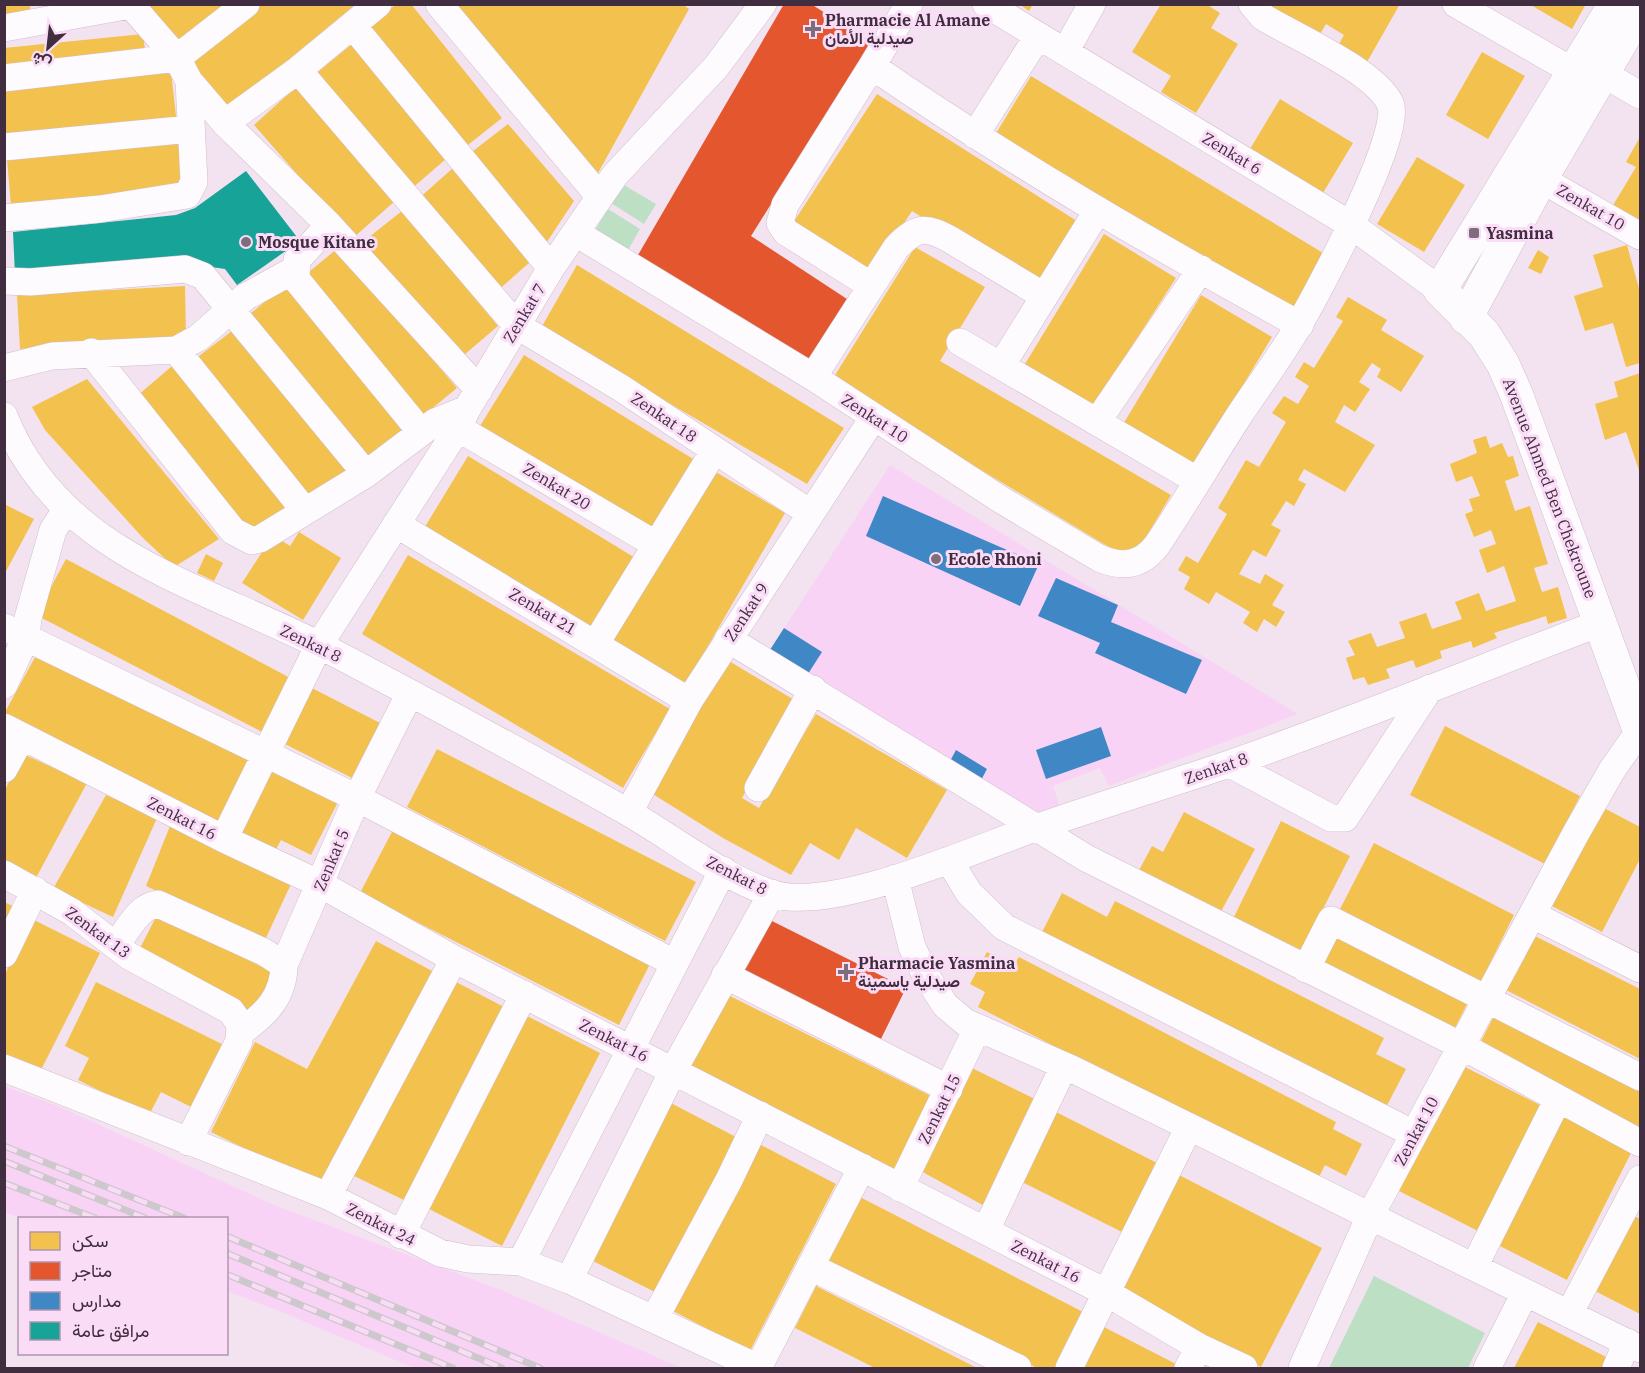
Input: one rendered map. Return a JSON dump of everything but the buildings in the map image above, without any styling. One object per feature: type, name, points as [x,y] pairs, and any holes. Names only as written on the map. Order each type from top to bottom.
[{"type":"main road","points":[[1466,318],[1541,179],[1615,4]]},
{"type":"main road","points":[[1440,290],[1588,72],[1641,10]]},
{"type":"main road","name":"Zenkat 6","points":[[1440,290],[1466,318]]},
{"type":"main road","name":"Avenue Ahmed Ben Chekroune","points":[[1466,318],[1484,334],[1508,375],[1640,731]]},
{"type":"street","points":[[4,78],[183,69],[246,4]]},
{"type":"street","points":[[225,123],[298,70],[378,4]]},
{"type":"street","points":[[439,4],[600,197]]},
{"type":"street","name":"Zenkat 7","points":[[224,839],[319,645],[468,409],[551,268],[630,156],[716,67],[763,4]]},
{"type":"street","points":[[870,285],[786,232],[780,223],[785,205],[909,4]]},
{"type":"street","name":"Zenkat 6","points":[[986,4],[1351,225],[1440,290]]},
{"type":"street","points":[[1065,52],[1092,4]]},
{"type":"street","name":"Zenkat 10","points":[[576,233],[813,376],[873,418],[1003,501],[1099,558],[1114,564],[1126,565],[1150,555],[1300,325],[1351,225],[1386,141],[1391,104],[1376,86],[1356,70],[1263,17],[1252,4]]},
{"type":"street","points":[[4,28],[133,5]]},
{"type":"street","name":"Zenkat 20","points":[[133,5],[225,123],[329,225],[468,409],[655,544]]},
{"type":"street","points":[[1466,7],[1588,72],[1641,95]]},
{"type":"street","points":[[353,26],[551,268]]},
{"type":"street","points":[[975,135],[1038,36]]},
{"type":"street","points":[[872,66],[975,135],[1098,210],[1300,325]]},
{"type":"street","points":[[4,218],[185,197],[191,192],[194,182],[183,69]]},
{"type":"street","name":"Zenkat 18","points":[[298,70],[516,325],[621,388],[810,513]]},
{"type":"street","points":[[4,147],[190,129]]},
{"type":"street","name":"Zenkat 10","points":[[1541,179],[1641,236]]},
{"type":"street","points":[[1001,366],[1098,210]]},
{"type":"street","points":[[329,225],[297,260],[294,270],[296,279],[421,432]]},
{"type":"street","points":[[813,376],[870,285],[906,236],[928,229],[971,251],[1044,296]]},
{"type":"street","points":[[4,281],[32,282],[185,269],[203,276],[366,474]]},
{"type":"street","points":[[1097,422],[1201,269]]},
{"type":"street","points":[[4,368],[40,358],[91,352],[127,353],[176,350],[198,338],[229,309],[261,286],[294,270]]},
{"type":"street","points":[[960,342],[1198,481]]},
{"type":"street","points":[[176,350],[305,511]]},
{"type":"street","points":[[91,352],[241,537],[252,541],[260,539],[366,474],[421,432],[450,414],[468,409]]},
{"type":"street","name":"Zenkat 8","points":[[4,416],[17,447],[41,483],[66,510],[92,531],[142,564],[319,645],[629,812],[723,870],[772,893],[796,897],[826,896],[895,878],[1035,827],[1230,764],[1600,622]]},
{"type":"street","name":"Zenkat 9","points":[[629,812],[689,701],[873,418]]},
{"type":"street","points":[[596,643],[714,451]]},
{"type":"street","points":[[4,685],[15,632],[28,618],[52,530],[66,510]]},
{"type":"street","name":"Zenkat 21","points":[[396,524],[689,701]]},
{"type":"street","points":[[15,632],[357,798],[674,963]]},
{"type":"street","points":[[728,639],[1115,874],[1462,1046],[1641,1143]]},
{"type":"street","points":[[1230,764],[1331,818],[1346,818],[1430,688]]},
{"type":"street","points":[[758,788],[813,689]]},
{"type":"street","name":"Zenkat 5","points":[[242,1031],[268,1010],[282,984],[284,965],[357,798],[410,693]]},
{"type":"street","points":[[4,769],[13,731]]},
{"type":"street","name":"Zenkat 16","points":[[13,731],[224,839],[320,884],[454,958],[631,1050],[674,1069],[900,1188],[1107,1293],[1193,1358],[1244,1368]]},
{"type":"street","name":"Zenkat 10","points":[[1302,1368],[1371,1216],[1414,1134],[1612,770],[1640,731]]},
{"type":"street","points":[[949,860],[969,893],[1004,927],[1414,1134]]},
{"type":"street","points":[[520,1262],[723,870]]},
{"type":"street","name":"Zenkat 13","points":[[4,874],[78,916],[129,956],[231,1011],[238,1019],[242,1031]]},
{"type":"street","points":[[895,878],[912,947],[925,974],[945,1005],[977,1029],[1064,1066],[1634,1346],[1616,1368]]},
{"type":"street","points":[[4,954],[35,890]]},
{"type":"street","points":[[569,1280],[674,1069],[772,893]]},
{"type":"street","points":[[116,945],[142,911],[152,904],[172,909],[264,952],[284,965]]},
{"type":"street","points":[[1533,915],[1641,969]]},
{"type":"street","points":[[1306,969],[1331,920],[1641,1077]]},
{"type":"street","points":[[328,1196],[454,958]]},
{"type":"street","points":[[725,975],[948,1089]]},
{"type":"street","points":[[401,1235],[524,994]]},
{"type":"street","name":"Zenkat 15","points":[[900,1188],[977,1029]]},
{"type":"street","points":[[188,1142],[232,1056],[242,1031]]},
{"type":"street","points":[[986,1230],[1064,1066]]},
{"type":"street","name":"Zenkat 24","points":[[4,1068],[328,1196],[440,1253],[468,1259],[520,1262],[569,1280],[759,1368]]},
{"type":"street","points":[[1474,1267],[1558,1098]]},
{"type":"street","points":[[655,1318],[729,1180],[760,1114]]},
{"type":"street","points":[[1069,1368],[1189,1127]]},
{"type":"street","points":[[759,1368],[862,1167]]},
{"type":"street","points":[[1569,1314],[1637,1194]]},
{"type":"street","points":[[811,1267],[1018,1368]]},
{"type":"street","points":[[1487,1368],[1525,1293]]},
{"type":"shaded area","name":"Ecole Rhoni","points":[[890,465],[1298,714],[1109,786],[1100,768],[1053,786],[1060,808],[1030,817],[768,653]]},
{"type":"shaded area","points":[[4,1086],[58,1106],[274,1205],[501,1290],[682,1368],[414,1368],[228,1291],[228,1217],[20,1217],[5,1213]]},
{"type":"green space","points":[[622,184],[656,204],[644,224],[611,203]]},
{"type":"green space","points":[[608,209],[640,229],[624,257],[591,237]]},
{"type":"green space","points":[[1374,1276],[1485,1333],[1468,1368],[1329,1368]]},
{"type":"railway","points":[[4,1146],[182,1217]]},
{"type":"railway","points":[[4,1161],[143,1217]]},
{"type":"railway","points":[[4,1183],[92,1217]]},
{"type":"railway","points":[[228,1237],[540,1368]]},
{"type":"railway","points":[[228,1254],[502,1368]]},
{"type":"railway","points":[[228,1275],[453,1368]]},
{"type":"place","name":"Pharmacie Al Amane صيدلية الأمان","points":[[813,29]]},
{"type":"place","name":"Yasmina","points":[[1474,233]]},
{"type":"place","name":"Mosque Kitane","points":[[246,242]]},
{"type":"place","name":"Ecole Rhoni","points":[[936,559]]},
{"type":"place","name":"Pharmacie Yasmina صيدلية ياسمينة","points":[[846,972]]}]
